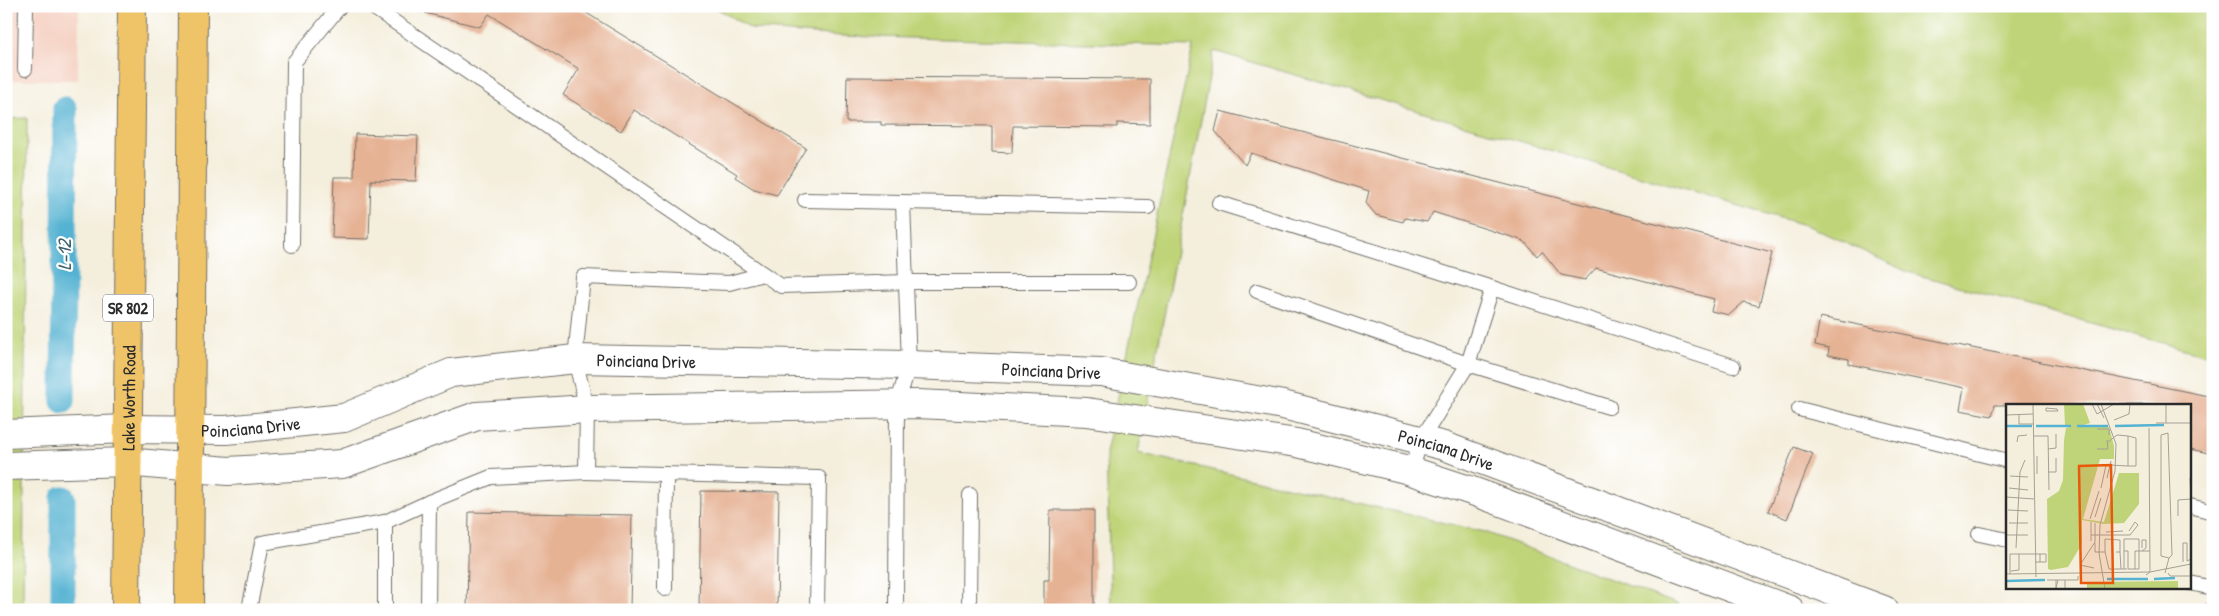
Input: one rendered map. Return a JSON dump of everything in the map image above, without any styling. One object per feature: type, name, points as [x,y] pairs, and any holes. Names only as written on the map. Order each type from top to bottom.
[{"type":"main road","name":"Lake Worth Road","points":[[126,610],[126,430],[132,6]]},
{"type":"main road","points":[[189,610],[193,6]]},
{"type":"street","name":"Poinciana Drive","points":[[6,434],[126,430],[226,430],[344,418],[451,374],[575,359],[909,365],[1101,372],[1283,405],[1444,446],[1884,610]]},
{"type":"street","name":"Poinciana Drive","points":[[6,466],[126,462],[228,471],[342,464],[477,416],[587,409],[897,405],[1096,413],[1297,443],[1411,471],[1475,492],[1790,610]]},
{"type":"lane","points":[[25,69],[26,6]]},
{"type":"lane","points":[[292,245],[294,62],[340,6]]},
{"type":"lane","points":[[371,6],[780,286],[906,282],[1129,282]]},
{"type":"lane","points":[[805,200],[1148,207]]},
{"type":"lane","points":[[896,610],[897,405],[909,365],[903,203]]},
{"type":"lane","points":[[1219,203],[1492,288],[1733,366]]},
{"type":"lane","points":[[586,472],[587,409],[575,359],[583,276],[729,283],[763,274]]},
{"type":"lane","points":[[1411,471],[1421,440],[1468,364],[1492,288]]},
{"type":"lane","points":[[1257,291],[1468,364],[1609,407]]},
{"type":"lane","points":[[1799,409],[2006,461]]},
{"type":"lane","points":[[249,610],[262,543],[385,522],[491,477],[586,472],[820,478],[817,610]]},
{"type":"lane","points":[[665,589],[666,474]]},
{"type":"lane","points":[[969,610],[970,496]]},
{"type":"lane","points":[[428,610],[429,502]]},
{"type":"lane","points":[[2192,507],[2213,512]]},
{"type":"lane","points":[[384,610],[385,522]]},
{"type":"lane","points":[[1979,534],[2006,540]]},
{"type":"lane","points":[[2192,583],[2213,588]]},
{"type":"shaded area","points":[[6,6],[79,6],[78,80],[6,80]]},
{"type":"green space","points":[[713,6],[2213,6],[2213,357],[1908,272],[1811,227],[1214,51],[1138,453],[1485,532],[1693,610],[1111,610],[1106,453],[1193,46],[841,36],[751,29]]},
{"type":"green space","points":[[27,118],[23,610],[6,610],[6,119]]},
{"type":"building","points":[[425,6],[575,6],[806,148],[777,195],[754,189],[735,177],[737,174],[634,110],[621,131],[563,95],[579,69],[489,14],[480,27],[425,13]]},
{"type":"building","points":[[847,77],[1150,79],[1150,124],[1117,123],[1117,127],[1013,126],[1012,153],[992,152],[992,126],[881,125],[881,122],[846,122]]},
{"type":"building","points":[[1220,111],[1772,253],[1759,306],[1744,302],[1729,315],[1711,311],[1714,299],[1596,268],[1585,280],[1561,275],[1542,251],[1537,256],[1524,241],[1433,212],[1427,222],[1405,218],[1403,222],[1376,215],[1366,203],[1369,191],[1251,153],[1245,165],[1215,131]]},
{"type":"building","points":[[355,134],[418,136],[416,181],[371,180],[369,239],[332,238],[334,177],[354,177]]},
{"type":"building","points":[[1820,317],[2213,397],[2213,454],[2192,449],[2192,404],[2006,404],[1995,405],[1992,416],[1960,410],[1964,388],[1849,364],[1849,359],[1828,355],[1829,348],[1815,345]]},
{"type":"building","points":[[1794,447],[1813,454],[1787,519],[1768,511]]},
{"type":"building","points":[[701,491],[779,492],[777,610],[699,610]]},
{"type":"building","points":[[1050,510],[1094,510],[1094,610],[1044,610],[1044,580],[1049,580]]},
{"type":"building","points":[[469,512],[632,515],[630,610],[467,610]]},
{"type":"waterway","name":"L-12","points":[[63,401],[65,109]]},
{"type":"waterway","name":"L-12","points":[[63,498],[63,610]]}]
